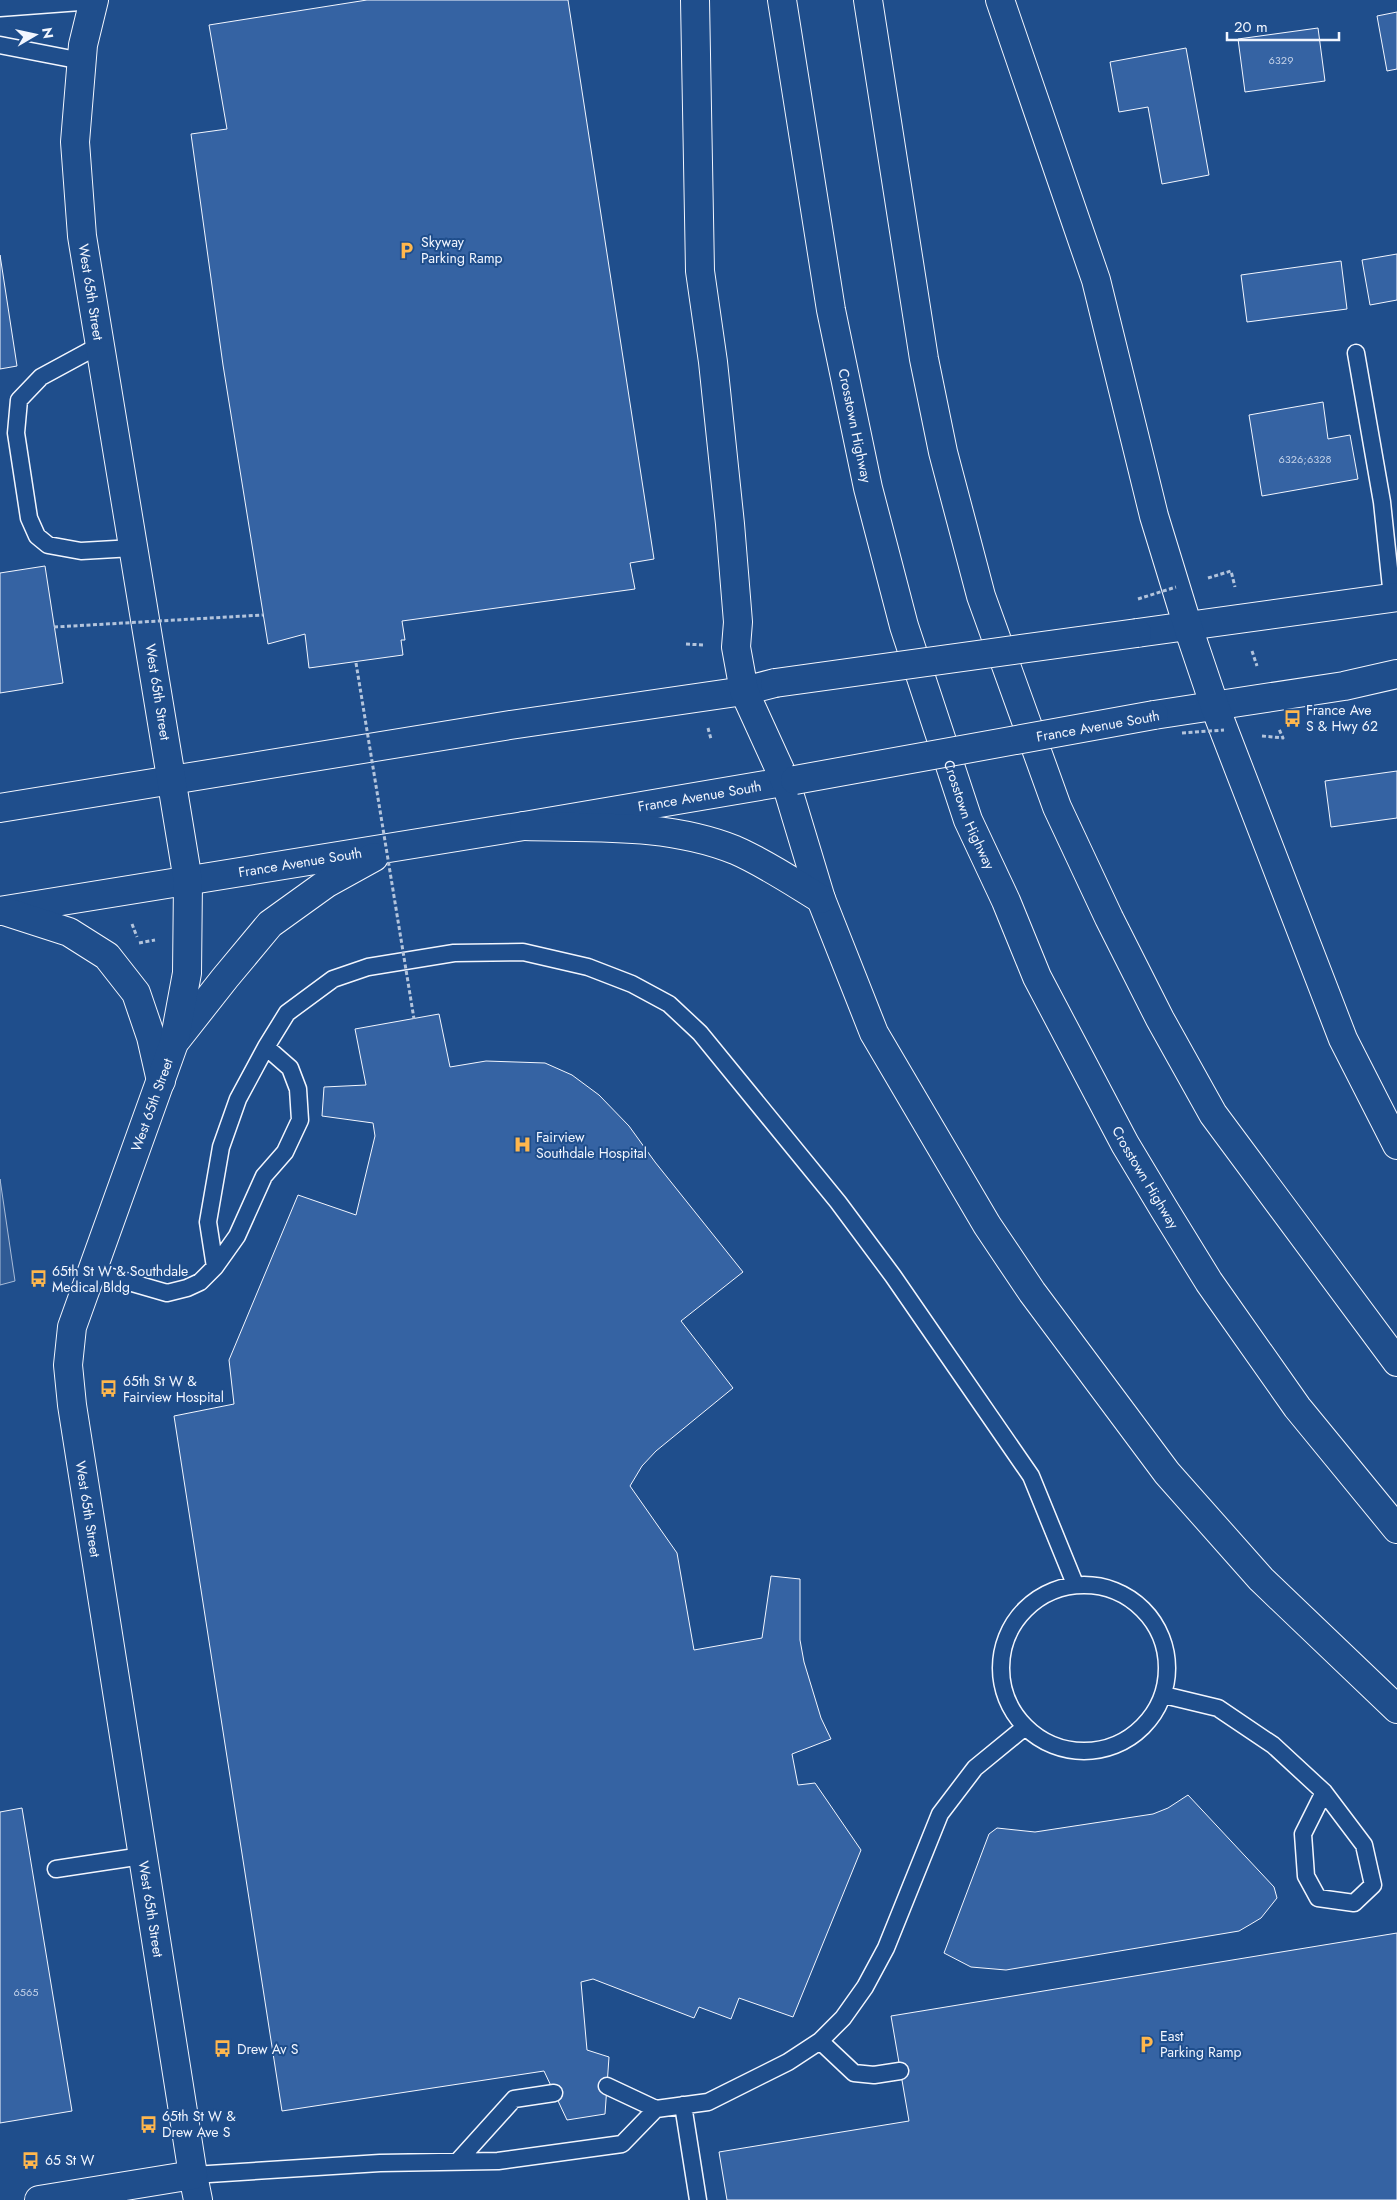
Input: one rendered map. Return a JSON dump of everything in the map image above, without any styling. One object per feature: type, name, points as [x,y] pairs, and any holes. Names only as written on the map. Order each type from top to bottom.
[{"type":"main road","name":"West 65th Street","points":[[94,0],[83,45],[75,142],[82,236],[188,881],[187,973],[174,1043],[72,1327],[68,1365],[74,1415],[142,1856],[196,2187]]},
{"type":"main road","points":[[694,0],[700,271],[713,362],[730,524],[738,622],[736,647],[744,691],[791,781],[821,899],[874,1033],[987,1225],[1032,1292],[1166,1473],[1261,1579],[1397,1709]]},
{"type":"main road","name":"Crosstown Highway","points":[[782,0],[832,310],[868,488],[904,626],[968,820],[1006,901],[1037,977],[1125,1144],[1164,1209],[1209,1282],[1297,1407],[1397,1529]]},
{"type":"main road","points":[[868,0],[924,359],[943,452],[982,596],[1057,807],[1109,918],[1160,1019],[1213,1114],[1397,1362]]},
{"type":"main road","points":[[1000,0],[1096,280],[1154,516],[1215,707],[1343,1039],[1397,1145]]},
{"type":"main road","points":[[0,808],[172,779],[744,691],[775,683],[1394,597]]},
{"type":"main road","name":"France Avenue South","points":[[0,911],[791,781],[1154,715],[1344,686],[1397,674]]},
{"type":"main road","points":[[524,826],[644,829],[690,836],[736,851],[821,899]]},
{"type":"main road","points":[[174,1043],[270,924],[327,884],[391,848]]},
{"type":"main road","points":[[0,911],[69,932],[107,956],[136,993],[151,1037],[161,1081]]},
{"type":"main road","points":[[39,2200],[196,2187]]},
{"type":"lane","points":[[0,8],[94,0]]},
{"type":"lane","points":[[0,45],[82,61]]},
{"type":"lane","points":[[100,345],[41,377],[19,400],[16,433],[29,518],[38,536],[48,545],[82,551],[133,548]]},
{"type":"lane","points":[[1356,354],[1382,502],[1394,597]]},
{"type":"lane","points":[[215,1267],[208,1222],[221,1147],[238,1100],[266,1047],[287,1013],[333,980],[368,967],[454,953],[523,952],[588,966],[632,984],[669,1004],[700,1033],[838,1202],[898,1284],[1031,1476],[1075,1584]]},
{"type":"lane","points":[[91,1271],[167,1293],[187,1288],[200,1282],[215,1267],[237,1236],[264,1176],[285,1152],[300,1120],[298,1089],[290,1068],[266,1047]]},
{"type":"lane","points":[[1075,1584],[1103,1586],[1129,1596],[1150,1616],[1164,1640],[1168,1668],[1164,1695],[1150,1720],[1129,1739],[1103,1750],[1075,1751],[1048,1743],[1025,1727],[1010,1706],[1002,1680],[1002,1653],[1010,1628],[1027,1606],[1050,1591],[1075,1584]]},
{"type":"lane","points":[[1164,1695],[1218,1708],[1273,1744],[1324,1792],[1364,1845],[1373,1885],[1354,1903],[1318,1898],[1306,1876],[1303,1834],[1324,1792]]},
{"type":"lane","points":[[607,2086],[656,2109],[708,2102],[788,2062],[820,2041],[842,2018],[859,1994],[886,1948],[940,1814],[975,1768],[1025,1727]]},
{"type":"lane","points":[[56,1869],[142,1856]]},
{"type":"lane","points":[[820,2041],[854,2073],[874,2074],[900,2071]]},
{"type":"lane","points":[[458,2161],[514,2099],[554,2093]]},
{"type":"lane","points":[[683,2105],[698,2200]]},
{"type":"lane","points":[[196,2187],[380,2163],[498,2161],[622,2144],[656,2109]]},
{"type":"path","points":[[1231,571],[1254,658],[1283,738]]},
{"type":"path","points":[[54,628],[263,615]]},
{"type":"path","points":[[356,663],[414,1019]]},
{"type":"path","points":[[129,916],[139,943],[162,938]]},
{"type":"shaded area","points":[[0,1179],[15,1281],[0,1285]]},
{"type":"building","name":"Skyway Parking Ramp","points":[[367,0],[568,0],[654,559],[630,563],[635,589],[402,621],[405,640],[401,640],[403,655],[309,668],[305,634],[268,644],[223,365],[191,134],[227,129],[209,25]]},
{"type":"building","points":[[1397,12],[1397,69],[1387,71],[1377,16]]},
{"type":"building","points":[[1318,28],[1325,81],[1245,92],[1238,39]]},
{"type":"building","points":[[1186,48],[1209,175],[1162,184],[1148,107],[1119,112],[1110,62]]},
{"type":"building","points":[[1397,254],[1397,300],[1370,305],[1362,260]]},
{"type":"building","points":[[0,255],[17,366],[0,369]]},
{"type":"building","points":[[1341,261],[1347,309],[1247,322],[1241,275]]},
{"type":"building","points":[[1323,402],[1328,439],[1350,435],[1358,479],[1262,496],[1249,415]]},
{"type":"building","points":[[45,566],[63,683],[0,693],[0,573]]},
{"type":"building","points":[[1397,771],[1397,818],[1331,827],[1325,781]]},
{"type":"building","points":[[439,1014],[450,1067],[486,1061],[545,1063],[572,1075],[599,1095],[629,1126],[655,1162],[743,1272],[681,1321],[733,1388],[656,1451],[642,1466],[630,1486],[677,1553],[694,1650],[762,1638],[771,1576],[800,1579],[800,1640],[804,1662],[821,1718],[831,1739],[792,1754],[798,1785],[815,1783],[861,1850],[793,2017],[739,1998],[731,2019],[699,2007],[694,2018],[593,1979],[581,1982],[587,2050],[609,2057],[605,2114],[567,2120],[544,2071],[282,2111],[174,1416],[234,1404],[229,1360],[298,1195],[356,1215],[375,1136],[373,1123],[322,1116],[324,1087],[366,1085],[355,1029]]},
{"type":"building","points":[[1188,1795],[1274,1887],[1277,1898],[1261,1918],[1239,1931],[1006,1970],[971,1967],[944,1953],[989,1834],[997,1828],[1035,1832],[1153,1814],[1168,1808]]},
{"type":"building","points":[[22,1808],[72,2111],[0,2123],[0,1812]]},
{"type":"building","name":"East Parking Ramp","points":[[1397,1933],[1397,2200],[727,2200],[719,2152],[909,2121],[891,2016]]},
{"type":"place","name":"Skyway Parking Ramp","points":[[407,250]]},
{"type":"place","name":"France Ave S & Hwy 62","points":[[1292,718]]},
{"type":"place","name":"Fairview Southdale Hospital","points":[[522,1145]]},
{"type":"place","name":"65th St W & Southdale Medical Bldg","points":[[38,1279]]},
{"type":"place","name":"65th St W & Fairview Hospital","points":[[109,1389]]},
{"type":"place","name":"East Parking Ramp","points":[[1146,2044]]},
{"type":"place","name":"Drew Av S","points":[[223,2049]]},
{"type":"place","name":"65th St W & Drew Ave S","points":[[148,2124]]},
{"type":"place","name":"65 St W","points":[[31,2160]]}]
